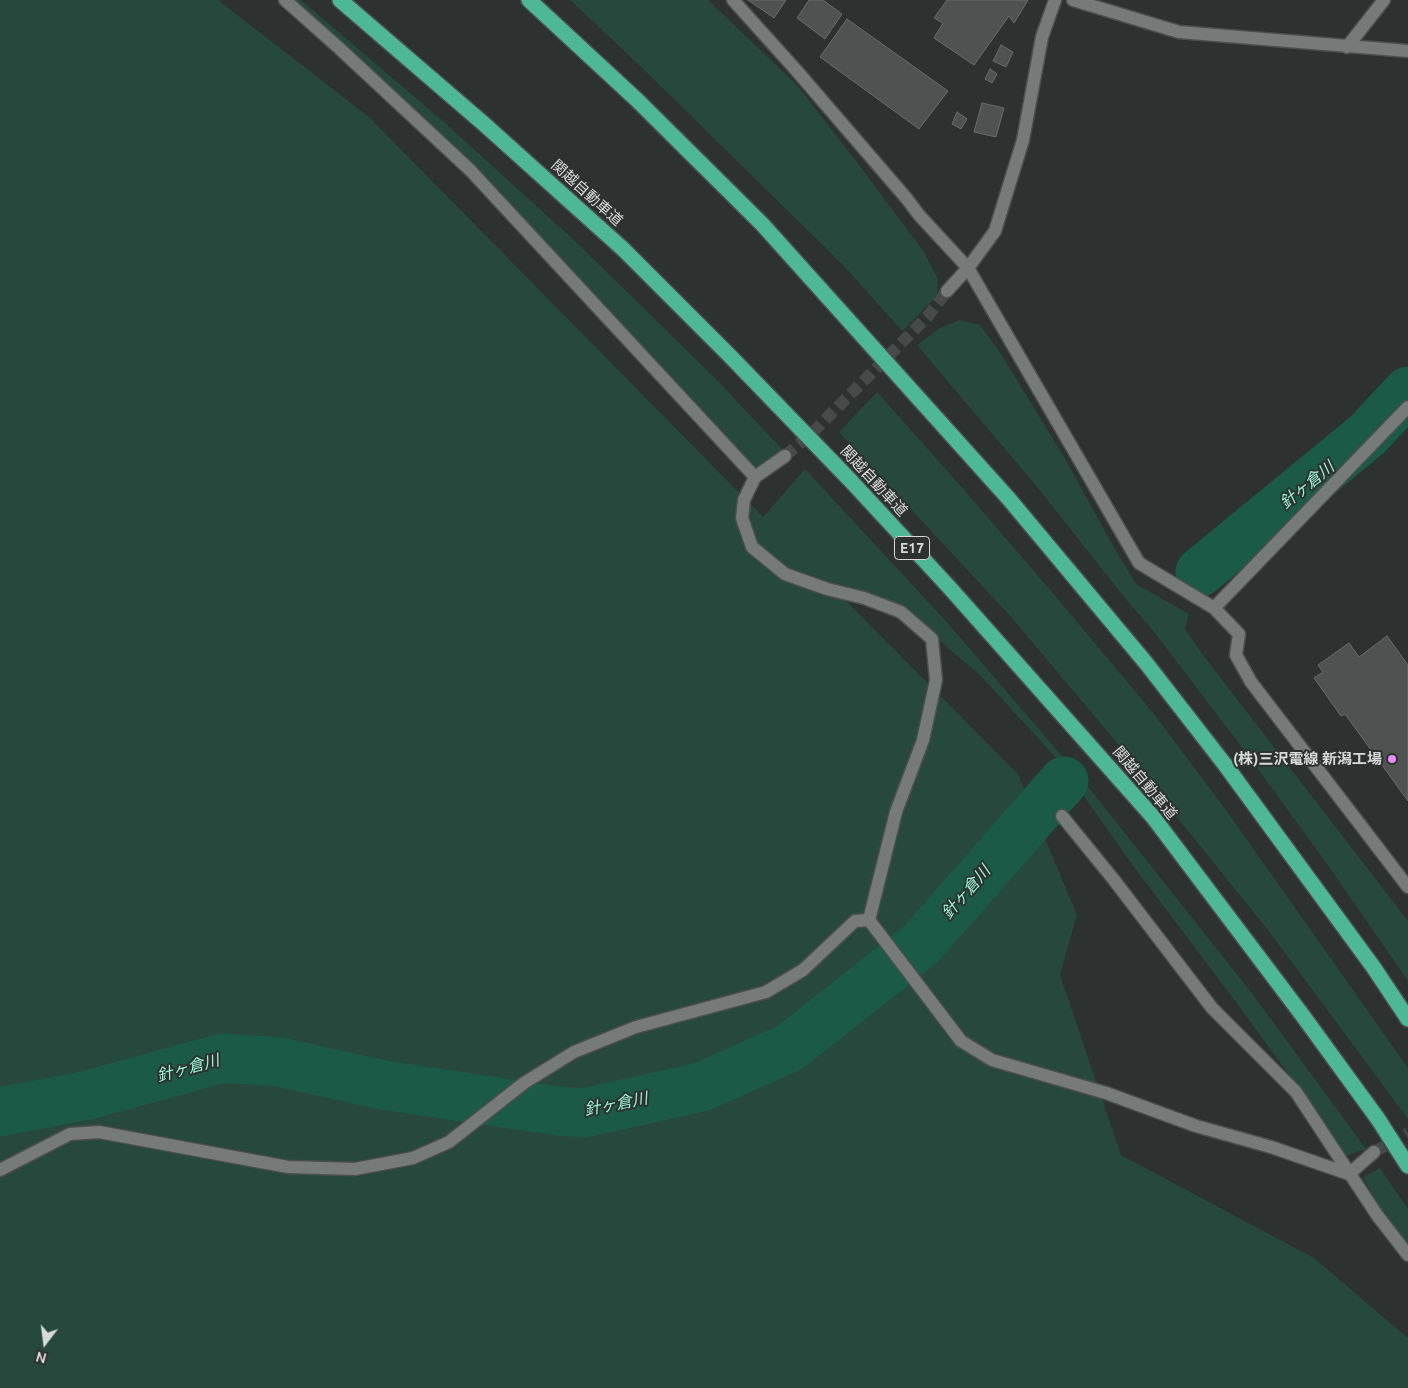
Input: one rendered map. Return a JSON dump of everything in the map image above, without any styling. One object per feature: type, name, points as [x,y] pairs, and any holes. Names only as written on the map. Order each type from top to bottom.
[{"type":"highway","name":"関越自動車道","points":[[340,0],[484,124],[623,249],[850,480],[1153,817],[1309,1024],[1378,1119],[1408,1166]]},
{"type":"highway","points":[[529,0],[637,100],[762,224],[1009,498],[1146,663],[1220,758],[1369,960],[1408,1019]]},
{"type":"street","points":[[285,0],[470,170],[755,477]]},
{"type":"street","points":[[733,0],[839,120],[919,215],[968,268],[1139,563],[1214,608],[1239,634],[1236,655],[1251,682],[1408,887]]},
{"type":"street","points":[[947,291],[968,268],[996,231],[1023,140],[1042,37],[1055,0]]},
{"type":"street","points":[[1073,0],[1179,32],[1408,51]]},
{"type":"street","points":[[1347,47],[1384,0]]},
{"type":"street","points":[[1214,608],[1408,407]]},
{"type":"street","points":[[785,456],[755,477],[744,500],[742,518],[752,547],[785,574],[827,589],[864,598],[901,612],[932,639],[936,680],[923,740],[896,812],[869,920]]},
{"type":"street","points":[[1062,816],[1114,880],[1212,1008],[1296,1092],[1377,1215],[1408,1255]]},
{"type":"street","points":[[0,1170],[70,1134],[99,1132],[288,1167],[355,1169],[413,1158],[449,1142],[524,1083],[574,1052],[636,1027],[766,992],[803,970],[855,921],[869,920]]},
{"type":"street","points":[[869,920],[961,1042],[992,1060],[1106,1093],[1196,1126],[1271,1147],[1349,1174]]},
{"type":"street","points":[[1349,1174],[1374,1152]]},
{"type":"green space","points":[[0,0],[218,0],[369,117],[763,517],[805,469],[944,619],[1082,779],[1251,992],[1366,1149],[1343,1157],[1300,1090],[1134,867],[1059,761],[980,675],[903,610],[833,588],[1018,774],[1077,915],[1060,975],[1121,1155],[1314,1258],[1408,1338],[1408,1388],[0,1388]]},
{"type":"green space","points":[[289,0],[301,0],[444,122],[575,241],[714,377],[783,450],[754,469],[473,168]]},
{"type":"green space","points":[[570,0],[708,0],[797,85],[862,169],[924,252],[938,279],[937,296],[902,331],[844,266],[634,60]]},
{"type":"green space","points":[[960,320],[980,325],[1001,354],[1064,457],[1136,584],[1189,614],[1185,629],[1203,655],[1408,921],[1408,981],[1332,871],[1253,762],[1155,633],[1124,597],[1038,488],[917,345],[940,328]]},
{"type":"green space","points":[[877,392],[966,492],[1154,714],[1226,810],[1408,1068],[1408,1119],[1268,930],[1117,743],[1012,618],[839,432]]},
{"type":"green space","points":[[1380,1168],[1408,1209],[1408,1251],[1387,1223],[1363,1177]]},
{"type":"building","points":[[748,0],[786,0],[774,18]]},
{"type":"building","points":[[809,0],[823,0],[842,14],[825,39],[797,18]]},
{"type":"building","points":[[947,0],[1028,0],[1014,23],[1009,16],[974,65],[934,38],[943,23],[934,18]]},
{"type":"building","points":[[847,19],[948,91],[919,129],[820,57]]},
{"type":"building","points":[[1001,45],[1013,52],[1006,67],[993,61]]},
{"type":"building","points":[[990,69],[997,74],[992,83],[985,79]]},
{"type":"building","points":[[982,103],[1004,108],[996,137],[974,132]]},
{"type":"building","points":[[957,112],[967,119],[961,129],[952,124]]},
{"type":"building","name":"(株)三沢電線 新潟工場","points":[[1387,636],[1408,665],[1408,801],[1345,714],[1341,716],[1314,678],[1323,672],[1318,665],[1349,643],[1359,657]]},
{"type":"waterway","name":"針ヶ倉川","points":[[1200,572],[1367,435],[1408,391]]},
{"type":"waterway","name":"針ヶ倉川","points":[[0,1112],[88,1095],[223,1058],[279,1062],[383,1085],[558,1111],[584,1113],[701,1087],[789,1048],[921,944],[1064,781]]},
{"type":"tunnel","points":[[785,456],[812,433],[928,316],[947,291]]},
{"type":"tunnel","points":[[1374,1152],[1408,1133]]},
{"type":"place","name":"(株)三沢電線 新潟工場","points":[[1392,759]]}]
